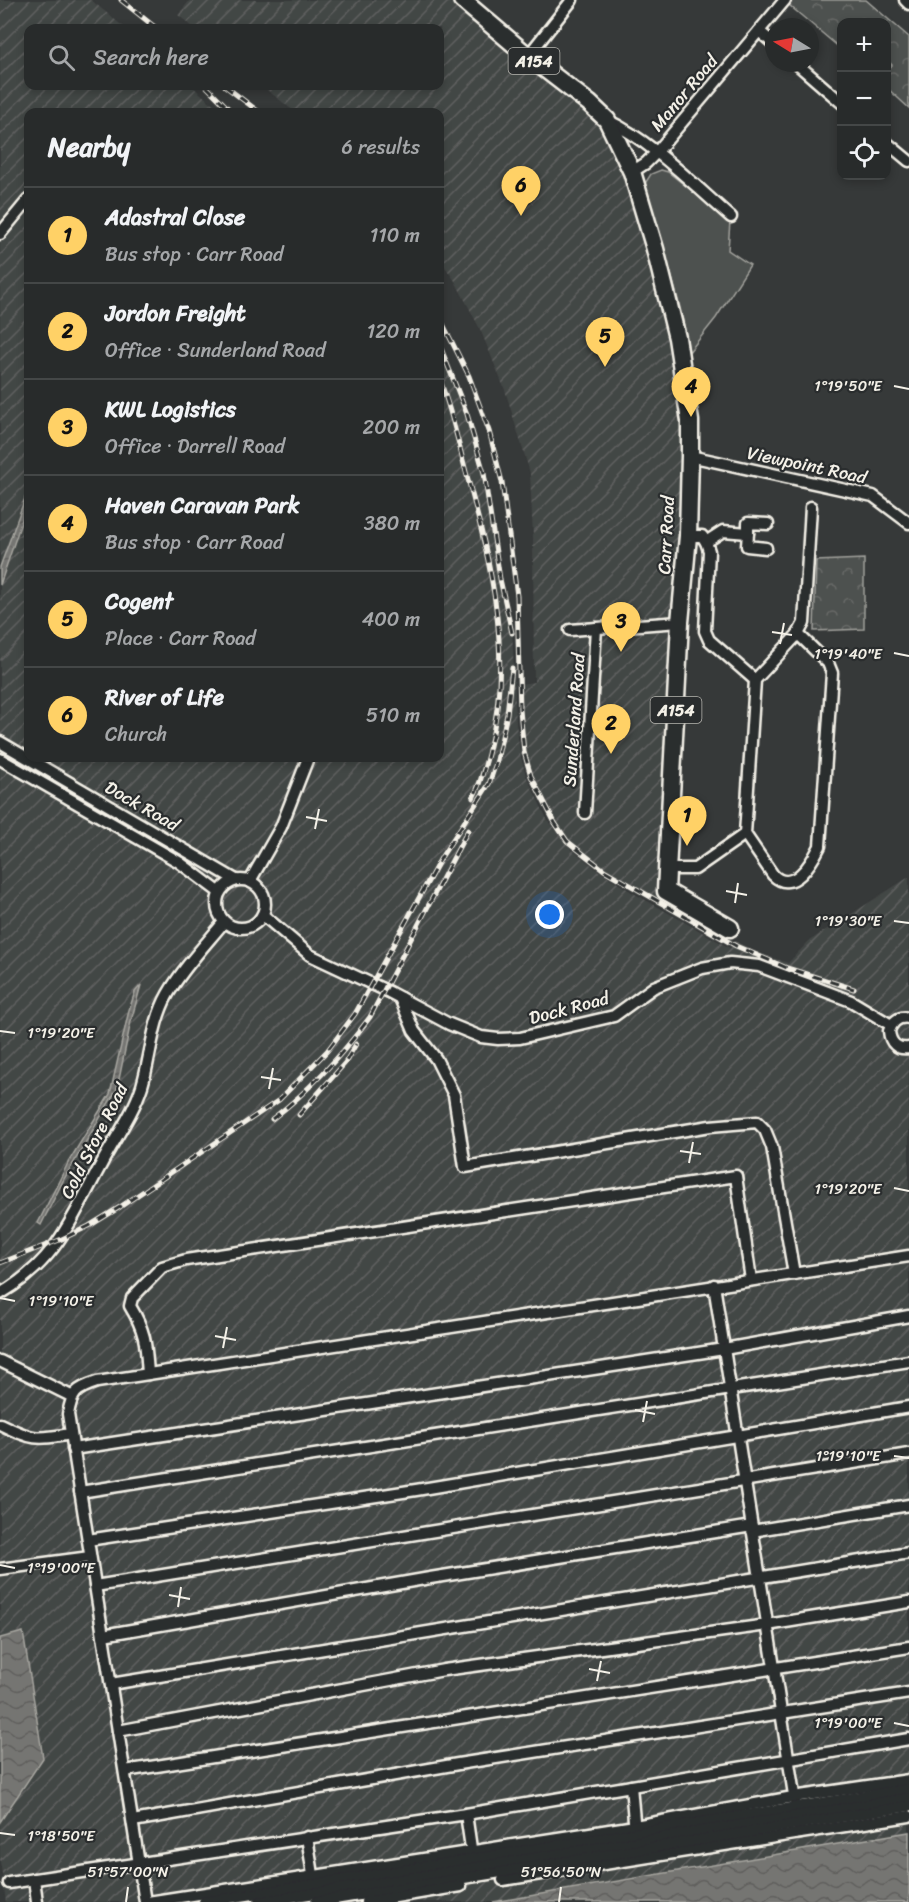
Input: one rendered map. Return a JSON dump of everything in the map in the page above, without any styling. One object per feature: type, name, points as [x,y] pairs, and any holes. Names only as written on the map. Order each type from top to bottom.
[{"type":"main road","name":"A154","points":[[462,0],[607,120]]},
{"type":"main road","name":"Carr Road","points":[[607,120],[632,172],[655,249],[677,338],[690,421],[688,536],[680,622],[666,891],[730,928]]},
{"type":"street","points":[[528,56],[572,0]]},
{"type":"street","name":"Manor Road","points":[[632,172],[656,153],[785,0]]},
{"type":"street","points":[[905,0],[909,4]]},
{"type":"street","points":[[759,31],[765,36]]},
{"type":"street","points":[[806,72],[837,99]]},
{"type":"street","points":[[607,120],[623,128],[656,153],[731,217]]},
{"type":"street","points":[[891,146],[909,161]]},
{"type":"street","points":[[0,234],[24,205]]},
{"type":"street","name":"Viewpoint Road","points":[[690,456],[873,496],[909,524]]},
{"type":"street","points":[[798,634],[828,663],[832,673],[820,846],[810,867],[785,882],[773,874],[745,834],[755,680],[798,634],[804,623],[811,507]]},
{"type":"street","points":[[766,548],[747,546],[747,533],[748,523],[768,524]]},
{"type":"street","points":[[706,542],[723,531],[747,533]]},
{"type":"street","points":[[688,536],[702,536],[708,550],[705,631],[709,640],[755,680]]},
{"type":"street","points":[[570,630],[680,622]]},
{"type":"street","name":"Sunderland Road","points":[[585,813],[596,628]]},
{"type":"street","name":"Dock Road","points":[[0,742],[24,756]]},
{"type":"street","name":"Dock Road","points":[[0,759],[179,861],[219,892]]},
{"type":"street","name":"Dock Road","points":[[34,762],[236,880]]},
{"type":"street","points":[[250,881],[280,827],[306,762]]},
{"type":"street","points":[[667,869],[695,869],[745,834]]},
{"type":"street","points":[[236,880],[250,881],[257,885],[264,895],[266,903],[263,915],[250,927],[238,929],[224,922],[216,907],[219,892],[225,885],[236,880]]},
{"type":"street","name":"Dock Road","points":[[263,915],[310,955],[449,1024],[482,1037],[520,1038],[614,1016],[654,987],[702,968],[730,963],[759,966],[851,1001],[891,1025]]},
{"type":"street","name":"Cold Store Road","points":[[0,1294],[17,1284],[41,1264],[62,1239],[132,1110],[166,996],[183,971],[224,922]]},
{"type":"street","points":[[400,998],[414,1031],[436,1059],[454,1095],[465,1167],[710,1126],[757,1122],[765,1130],[772,1147],[794,1274]]},
{"type":"street","points":[[909,1018],[900,1018],[891,1025],[889,1031],[891,1041],[900,1048],[909,1048]]},
{"type":"street","points":[[148,1374],[145,1337],[130,1306],[132,1298],[162,1267],[186,1260],[736,1176],[751,1280]]},
{"type":"street","points":[[316,1893],[147,1902],[73,1449],[68,1414],[71,1396],[83,1386],[97,1382],[909,1256]]},
{"type":"street","points":[[714,1285],[796,1815]]},
{"type":"street","points":[[73,1449],[724,1349],[909,1316]]},
{"type":"street","points":[[0,1360],[71,1396]]},
{"type":"street","points":[[80,1492],[909,1360]]},
{"type":"street","points":[[88,1540],[416,1490],[909,1407]]},
{"type":"street","points":[[0,1424],[24,1436],[38,1439],[71,1434]]},
{"type":"street","points":[[95,1586],[909,1454]]},
{"type":"street","points":[[103,1635],[430,1578],[909,1505]]},
{"type":"street","points":[[111,1684],[909,1552]]},
{"type":"street","points":[[0,1569],[90,1557]]},
{"type":"street","points":[[118,1731],[444,1670],[767,1626],[909,1602]]},
{"type":"street","points":[[125,1772],[909,1647]]},
{"type":"street","points":[[133,1821],[459,1764],[909,1693]]},
{"type":"street","points":[[9,1883],[466,1814],[909,1739]]},
{"type":"street","points":[[796,1815],[909,1780]]},
{"type":"street","points":[[631,1786],[636,1842]]},
{"type":"street","points":[[204,1902],[316,1893],[474,1868],[796,1815],[909,1789]]},
{"type":"street","points":[[259,1902],[909,1798]]},
{"type":"street","points":[[366,1902],[474,1868],[796,1815],[909,1806]]},
{"type":"street","points":[[466,1814],[474,1868]]},
{"type":"street","points":[[796,1815],[909,1816]]},
{"type":"street","points":[[307,1837],[316,1893]]},
{"type":"street","points":[[34,1879],[37,1902]]},
{"type":"shaded area","points":[[0,0],[91,0],[120,24],[24,24],[24,90],[197,90],[220,108],[24,108],[24,762],[444,762],[444,356],[467,414],[484,473],[500,579],[512,627],[516,724],[521,757],[526,775],[548,821],[570,848],[599,871],[635,894],[730,948],[735,941],[759,953],[788,963],[809,941],[909,877],[909,1832],[493,1902],[6,1902],[0,1861],[0,1822],[43,1758],[23,1632],[0,1638]]},
{"type":"shaded area","points":[[190,0],[451,0],[601,123],[614,146],[633,198],[660,293],[680,396],[684,451],[664,904],[604,870],[567,841],[544,803],[527,764],[519,684],[534,682],[530,473],[505,390],[480,329],[455,281],[444,266],[444,108],[290,108],[267,90],[444,90],[444,24],[189,24],[178,15]]},
{"type":"green space","points":[[783,0],[866,0],[887,18],[837,18],[837,46],[819,30],[819,18],[804,18]]},
{"type":"green space","points":[[891,22],[909,37],[909,108],[891,92]]},
{"type":"green space","points":[[661,170],[668,172],[730,221],[728,250],[750,265],[716,318],[689,352],[675,288],[644,185],[651,174]]},
{"type":"green space","points":[[864,559],[864,629],[814,631],[816,561]]},
{"type":"water","points":[[24,501],[24,514],[0,585],[0,567]]},
{"type":"water","points":[[141,985],[117,1089],[64,1179],[41,1225],[38,1223],[69,1161],[110,1094],[129,1010],[135,992]]},
{"type":"water","points":[[23,1632],[43,1758],[0,1822],[0,1638]]},
{"type":"water","points":[[909,1832],[909,1902],[493,1902]]},
{"type":"railway","points":[[121,0],[151,24]]},
{"type":"railway","points":[[210,90],[228,108]]},
{"type":"railway","points":[[230,90],[254,108]]},
{"type":"railway","points":[[444,326],[469,376],[489,431],[502,482],[517,596],[520,710],[524,752],[531,776],[555,823],[567,841],[604,870],[736,946],[787,968],[854,989]]},
{"type":"railway","points":[[444,356],[467,414],[484,473],[500,579],[512,633]]},
{"type":"railway","points":[[444,392],[484,541],[491,575],[499,645],[496,715],[489,750],[473,798]]},
{"type":"railway","points":[[0,1263],[62,1239],[120,1207],[279,1100],[327,1051],[355,1014],[442,856],[489,784],[507,714],[512,668]]},
{"type":"railway","points":[[272,1119],[324,1072],[370,1017],[468,830]]},
{"type":"railway","points":[[299,1115],[345,1063],[356,1044]]},
{"type":"place","name":"River of Life","points":[[521,216]]},
{"type":"place","name":"Cogent","points":[[605,367]]},
{"type":"place","name":"Haven Caravan Park","points":[[691,417]]},
{"type":"place","name":"KWL Logistics","points":[[621,652]]},
{"type":"place","name":"Jordon Freight","points":[[611,754]]},
{"type":"place","name":"Adastral Close","points":[[687,846]]}]
